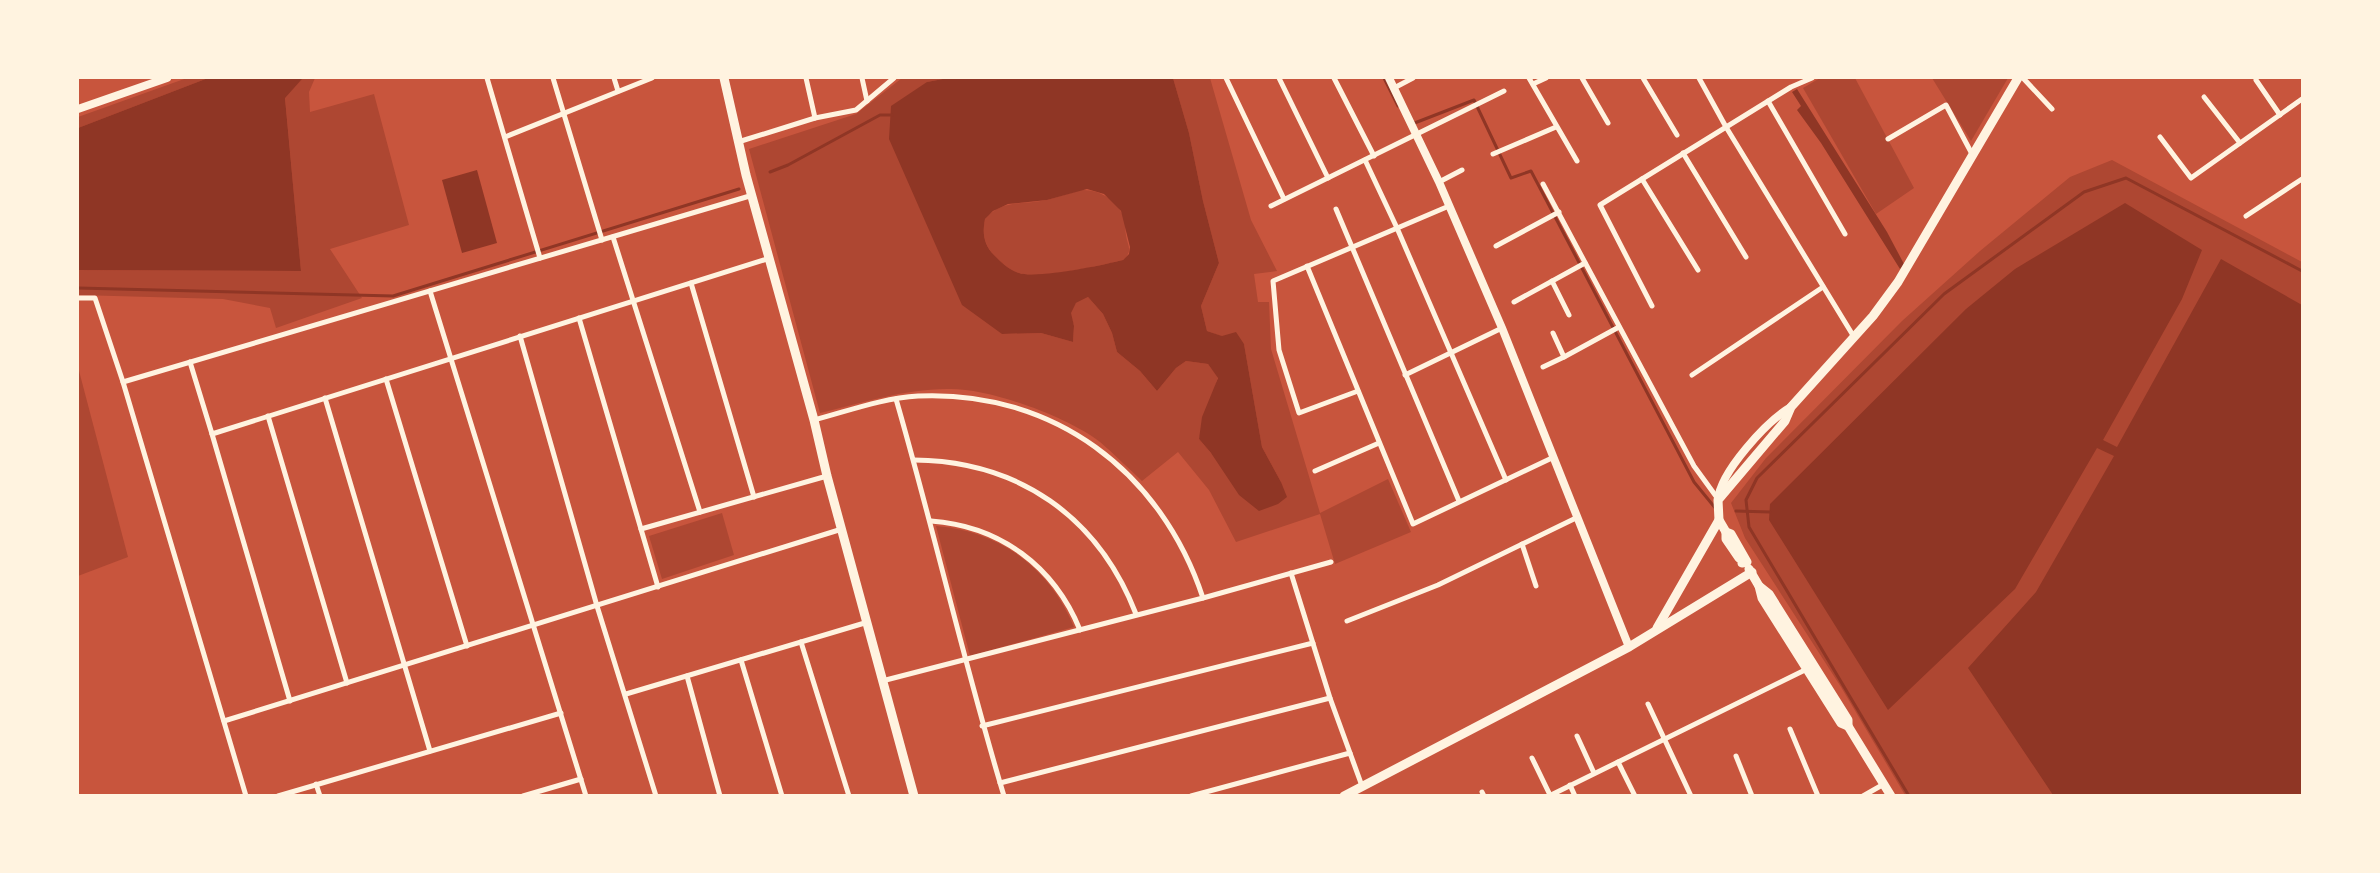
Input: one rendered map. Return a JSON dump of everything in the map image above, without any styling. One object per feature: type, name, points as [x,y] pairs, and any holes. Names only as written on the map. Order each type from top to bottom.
[{"type":"main road","points":[[724,78],[746,175],[771,258],[827,476],[843,529],[914,796]]},
{"type":"main road","points":[[1848,726],[1841,723],[1762,598],[1759,586],[1752,572],[1742,563],[1748,562],[1732,534],[1726,532],[1719,520],[1718,500],[1784,421],[1791,407],[1854,337],[1898,282],[2018,78]]},
{"type":"main road","points":[[1656,631],[1719,520]]},
{"type":"main road","points":[[1344,796],[1628,647],[1752,572]]},
{"type":"main road","points":[[1759,586],[1768,594],[1848,720],[1848,726],[1891,796]]},
{"type":"street","points":[[78,109],[167,78]]},
{"type":"street","points":[[487,78],[540,258]]},
{"type":"street","points":[[553,78],[602,240]]},
{"type":"street","points":[[614,78],[618,91]]},
{"type":"street","points":[[504,137],[652,78]]},
{"type":"street","points":[[806,78],[815,118]]},
{"type":"street","points":[[862,78],[867,101]]},
{"type":"street","points":[[738,142],[815,118],[856,110],[894,78]]},
{"type":"street","points":[[1226,78],[1284,199]]},
{"type":"street","points":[[1279,78],[1328,178]]},
{"type":"street","points":[[1334,78],[1374,156]]},
{"type":"street","points":[[1389,78],[1449,206],[1502,328],[1628,647]]},
{"type":"street","points":[[1394,88],[1413,78]]},
{"type":"street","points":[[1529,78],[1577,161]]},
{"type":"street","points":[[1533,84],[1546,78]]},
{"type":"street","points":[[1582,78],[1608,122]]},
{"type":"street","points":[[1643,78],[1677,135]]},
{"type":"street","points":[[1700,78],[1726,127],[1854,337]]},
{"type":"street","points":[[1652,306],[1600,205],[1768,101],[1812,78]]},
{"type":"street","points":[[2023,78],[2052,110]]},
{"type":"street","points":[[2256,80],[2280,115]]},
{"type":"street","points":[[1271,206],[1374,156],[1415,132],[1504,91]]},
{"type":"street","points":[[2204,97],[2240,144]]},
{"type":"street","points":[[2160,137],[2191,178],[2302,99]]},
{"type":"street","points":[[1768,101],[1845,234]]},
{"type":"street","points":[[1888,139],[1946,105],[1972,154]]},
{"type":"street","points":[[1493,154],[1556,127]]},
{"type":"street","points":[[1684,153],[1746,257]]},
{"type":"street","points":[[1365,160],[1397,228],[1506,480]]},
{"type":"street","points":[[1438,182],[1462,170]]},
{"type":"street","points":[[1642,178],[1698,270]]},
{"type":"street","points":[[2246,216],[2302,179]]},
{"type":"street","points":[[1543,184],[1694,466],[1718,500]]},
{"type":"street","points":[[123,382],[753,195]]},
{"type":"street","points":[[1358,391],[1299,413],[1279,350],[1273,281],[1449,206]]},
{"type":"street","points":[[1336,209],[1459,501]]},
{"type":"street","points":[[1496,246],[1558,212]]},
{"type":"street","points":[[613,237],[700,512]]},
{"type":"street","points":[[212,434],[771,258]]},
{"type":"street","points":[[1514,302],[1585,263]]},
{"type":"street","points":[[1308,266],[1413,524],[1554,457]]},
{"type":"street","points":[[1552,281],[1569,315]]},
{"type":"street","points":[[691,283],[754,497]]},
{"type":"street","points":[[1692,375],[1823,287]]},
{"type":"street","points":[[430,291],[586,796]]},
{"type":"street","points":[[78,298],[95,298],[123,382],[246,796]]},
{"type":"street","points":[[578,318],[658,587]]},
{"type":"street","points":[[1405,375],[1502,328]]},
{"type":"street","points":[[1543,367],[1619,328]]},
{"type":"street","points":[[1552,333],[1564,357]]},
{"type":"street","points":[[520,336],[597,606],[626,694],[656,796]]},
{"type":"street","points":[[190,362],[290,701]]},
{"type":"street","points":[[386,379],[467,646]]},
{"type":"street","points":[[814,420],[896,399],[937,396],[998,403],[1056,424],[1093,445],[1126,472],[1155,503],[1178,539],[1203,598]]},
{"type":"street","points":[[324,398],[430,751]]},
{"type":"street","points":[[896,399],[931,521],[964,661],[1004,796]]},
{"type":"street","points":[[268,416],[347,683]]},
{"type":"street","points":[[1315,471],[1379,443]]},
{"type":"street","points":[[914,460],[950,462],[986,469],[1020,482],[1051,501],[1079,524],[1103,551],[1122,581],[1136,614]]},
{"type":"street","points":[[641,529],[827,476]]},
{"type":"street","points":[[1347,621],[1438,585],[1578,517]]},
{"type":"street","points":[[931,521],[974,528],[1001,540],[1026,556],[1058,589],[1080,630]]},
{"type":"street","points":[[224,721],[843,529]]},
{"type":"street","points":[[1522,544],[1536,586]]},
{"type":"street","points":[[882,681],[1203,598],[1331,562]]},
{"type":"street","points":[[1291,573],[1330,698],[1350,753],[1358,790]]},
{"type":"street","points":[[626,694],[868,622]]},
{"type":"street","points":[[801,642],[849,796]]},
{"type":"street","points":[[982,726],[1312,643]]},
{"type":"street","points":[[741,660],[782,796]]},
{"type":"street","points":[[1532,758],[1550,795],[1807,669]]},
{"type":"street","points":[[687,676],[720,796]]},
{"type":"street","points":[[1000,783],[1330,698]]},
{"type":"street","points":[[1648,704],[1691,796]]},
{"type":"street","points":[[278,796],[560,713]]},
{"type":"street","points":[[1790,729],[1818,796]]},
{"type":"street","points":[[1577,736],[1594,773]]},
{"type":"street","points":[[1191,796],[1350,753]]},
{"type":"street","points":[[1736,756],[1752,796]]},
{"type":"street","points":[[1618,762],[1635,796]]},
{"type":"street","points":[[523,796],[581,779]]},
{"type":"street","points":[[316,784],[320,796]]},
{"type":"street","points":[[1863,796],[1884,784]]},
{"type":"street","points":[[1570,785],[1575,796]]},
{"type":"shaded area","points":[[187,78],[208,78],[78,128],[78,117]]},
{"type":"shaded area","points":[[208,78],[303,78],[285,98],[301,271],[78,270],[78,128]]},
{"type":"shaded area","points":[[303,78],[315,78],[309,92],[310,112],[374,94],[409,225],[330,249],[362,298],[276,328],[270,308],[223,299],[78,295],[78,266],[79,270],[301,271],[285,97]]},
{"type":"shaded area","points":[[902,78],[948,78],[927,82],[1002,334],[1041,333],[1073,342],[1074,326],[1070,313],[1076,303],[1088,297],[1103,314],[1112,333],[1117,352],[1140,371],[1157,391],[1176,368],[1186,361],[1208,364],[1218,377],[1199,439],[1211,453],[1281,482],[1262,447],[1244,344],[1207,331],[1201,306],[1219,263],[1203,201],[1189,133],[1173,78],[1210,78],[1251,220],[1277,271],[1254,274],[1258,302],[1269,302],[1271,349],[1320,513],[1388,479],[1411,532],[1335,564],[1320,514],[1236,542],[1209,490],[1178,452],[1142,481],[1100,442],[1069,423],[1008,399],[968,390],[934,389],[917,391],[820,413],[749,149],[856,114]]},
{"type":"shaded area","points":[[948,78],[1173,78],[1189,133],[1203,201],[1219,263],[1201,306],[1207,331],[1222,336],[1236,332],[1244,344],[1262,447],[1287,497],[1278,504],[1259,511],[1239,495],[1211,453],[1199,439],[1202,417],[1218,378],[1208,364],[1186,361],[1176,368],[1157,391],[1140,371],[1117,352],[1112,333],[1103,314],[1088,297],[1076,303],[1071,313],[1074,326],[1073,342],[1041,333],[1002,334],[962,305],[889,139],[891,106],[927,82]],"holes":[[[1087,189],[1104,194],[1121,211],[1130,247],[1129,254],[1123,260],[1070,271],[1040,274],[1019,273],[1005,266],[986,243],[984,234],[985,219],[993,211],[1008,204],[1047,200]]]},
{"type":"shaded area","points":[[1820,78],[1855,78],[1914,188],[1876,214],[1803,88]]},
{"type":"shaded area","points":[[1932,78],[2008,78],[1971,141]]},
{"type":"shaded area","points":[[1797,89],[1887,232],[1904,264],[1900,269],[1821,143],[1797,110],[1801,106],[1792,92]]},
{"type":"shaded area","points":[[2112,160],[2302,262],[2302,795],[1905,795],[1841,687],[1745,538],[1731,503],[1766,458],[1902,321],[1980,251],[2070,177]]},
{"type":"shaded area","points":[[477,170],[497,243],[462,253],[442,180]]},
{"type":"shaded area","points":[[1081,190],[1102,194],[1118,207],[1125,221],[1129,248],[1128,254],[1123,260],[1070,271],[1028,275],[1015,272],[1009,268],[988,247],[984,233],[985,219],[999,208],[1047,200]]},
{"type":"shaded area","points":[[2125,203],[2202,250],[2182,299],[2103,440],[2117,447],[2221,259],[2302,305],[2302,795],[2053,795],[1968,668],[2036,592],[2114,456],[2097,448],[2015,589],[1888,710],[1769,520],[1770,504],[1966,309],[2015,269]]},
{"type":"shaded area","points":[[78,367],[128,557],[78,576]]},
{"type":"shaded area","points":[[722,513],[734,555],[662,579],[649,536]]},
{"type":"shaded area","points":[[936,526],[959,529],[981,536],[1020,556],[1037,570],[1051,587],[1064,606],[1074,627],[970,656]]},
{"type":"waterway","points":[[1384,78],[1398,106]]},
{"type":"waterway","points":[[1412,124],[1474,100],[1511,178],[1531,171],[1694,482],[1716,509]]},
{"type":"waterway","points":[[770,172],[788,165],[880,115],[892,115]]},
{"type":"waterway","points":[[1909,796],[1749,527],[1746,500],[1757,478],[1944,294],[2084,192],[2126,178],[2302,271]]},
{"type":"waterway","points":[[78,288],[393,296],[739,189]]},
{"type":"waterway","points":[[1736,511],[1770,512]]}]
